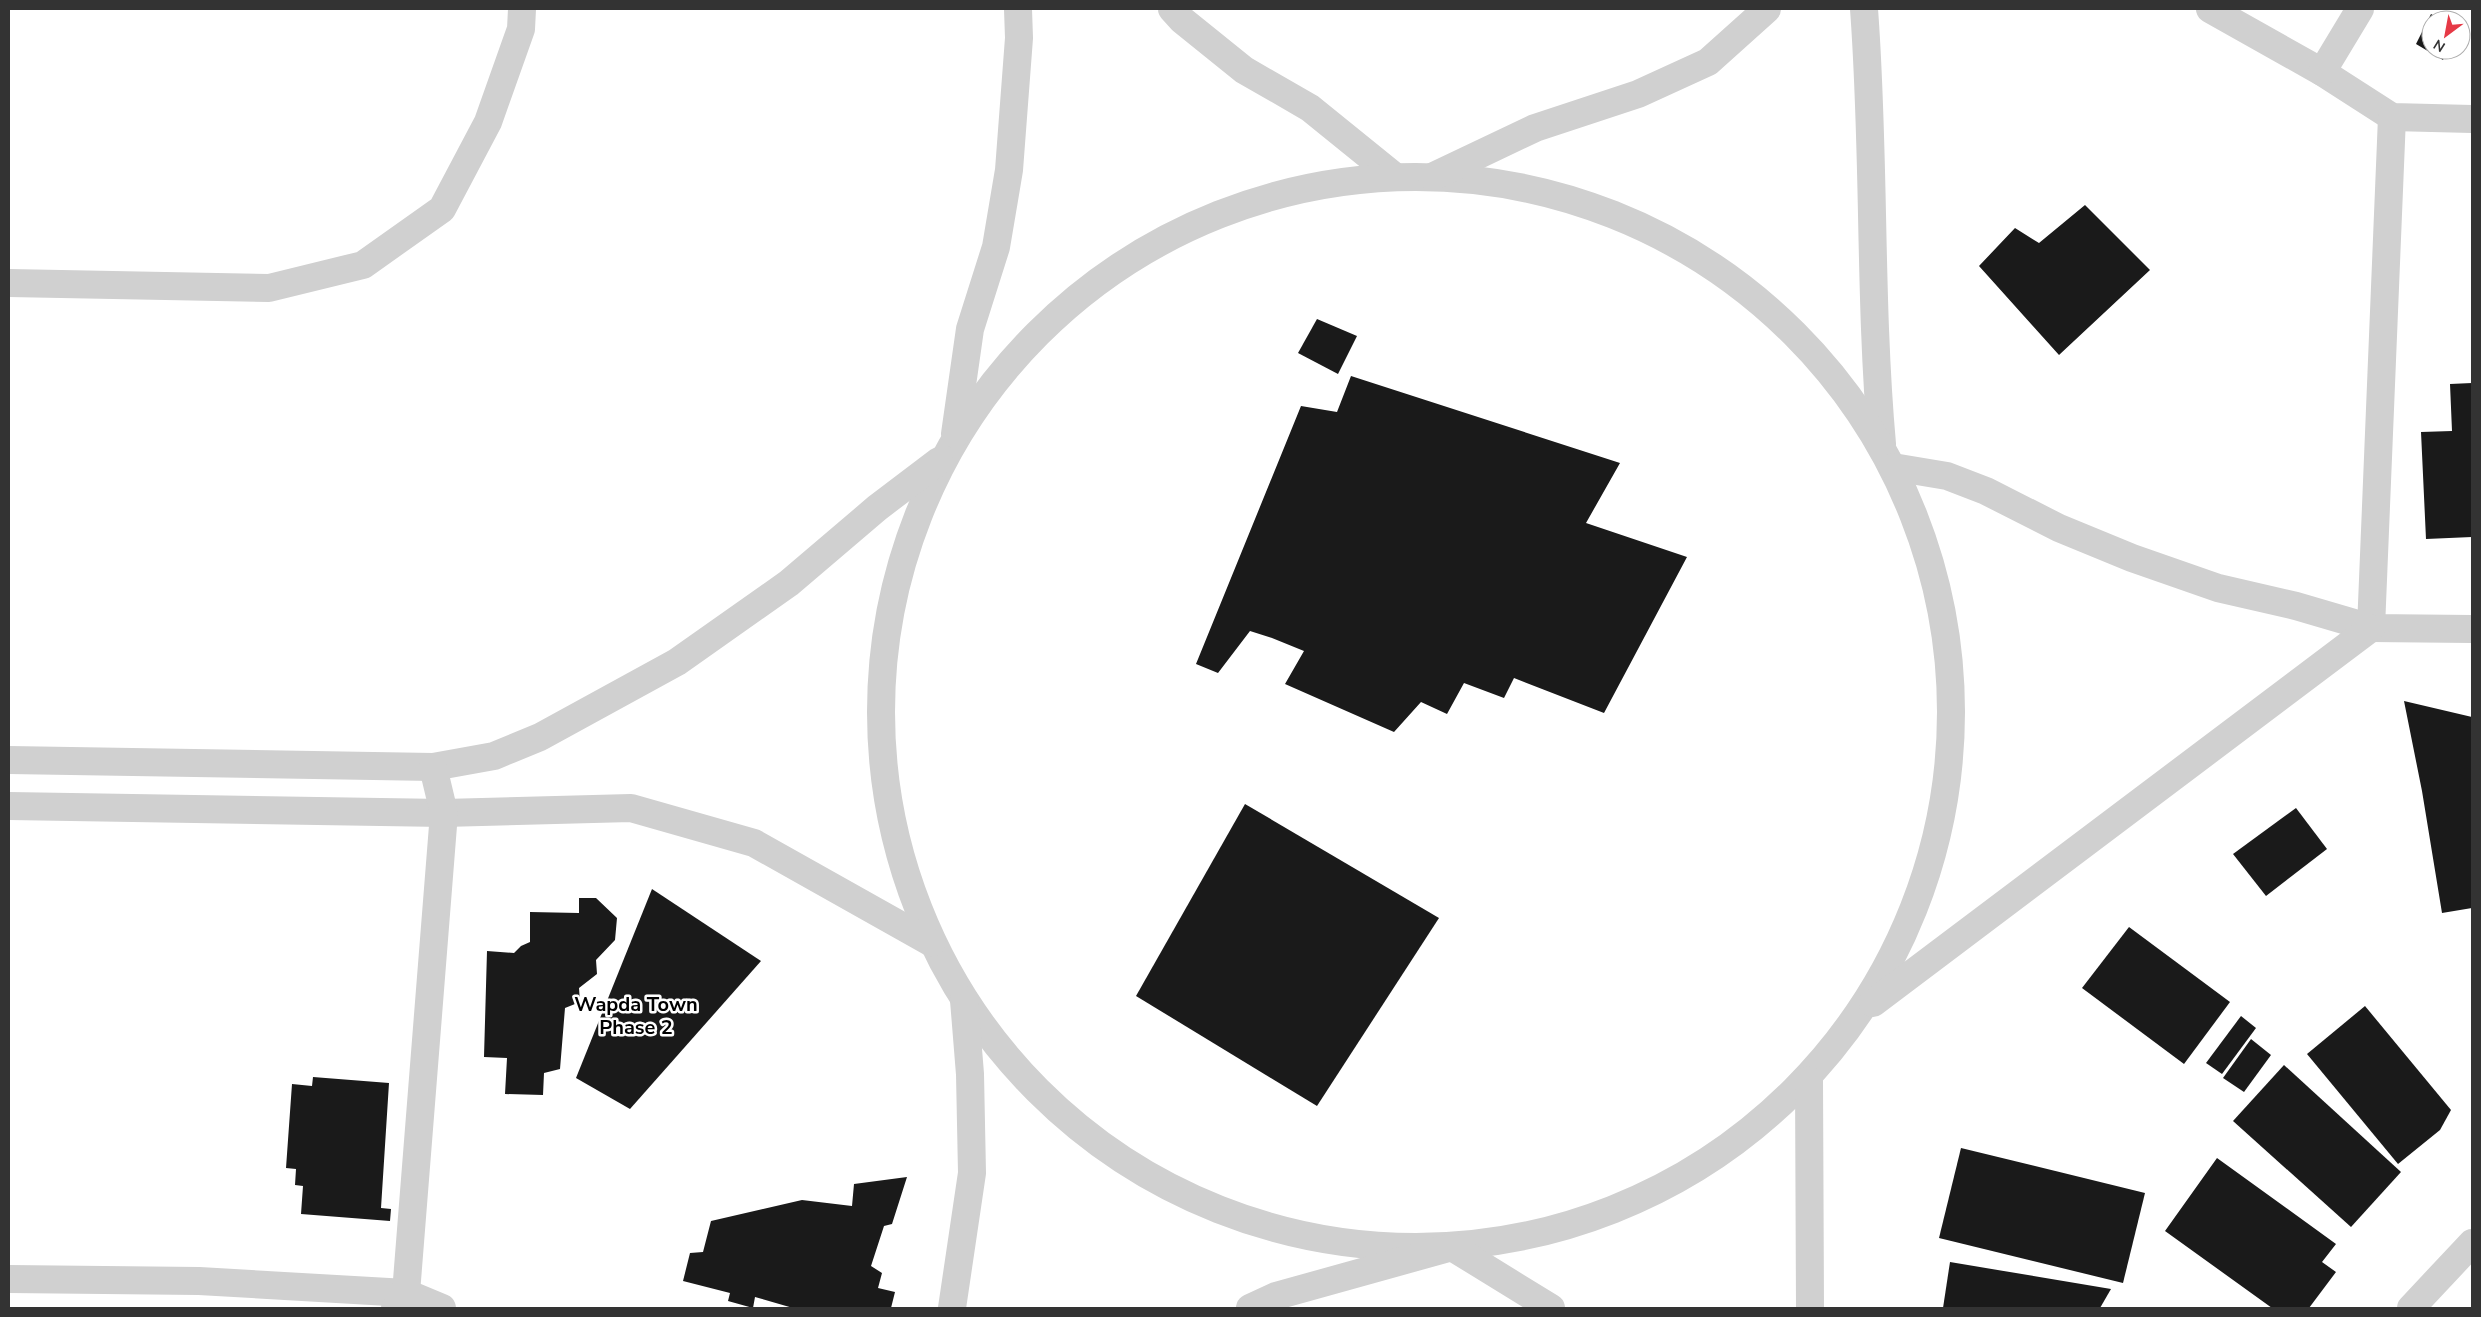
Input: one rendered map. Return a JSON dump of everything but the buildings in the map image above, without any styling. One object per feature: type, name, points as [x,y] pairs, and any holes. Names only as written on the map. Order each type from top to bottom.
[{"type":"street","points":[[9,283],[269,288],[363,265],[442,209],[488,122],[521,29],[522,9]]},
{"type":"street","points":[[954,435],[970,329],[996,247],[1009,170],[1019,38],[1018,9]]},
{"type":"street","points":[[1172,9],[1244,70],[1310,108],[1394,176]]},
{"type":"street","points":[[1432,177],[1535,128],[1638,94],[1708,62],[1767,9]]},
{"type":"street","points":[[1864,9],[1871,142],[1875,367],[1888,458]]},
{"type":"street","points":[[2210,9],[2322,72],[2392,117],[2472,119]]},
{"type":"street","points":[[2322,72],[2360,9]]},
{"type":"street","points":[[2371,628],[2392,117]]},
{"type":"street","points":[[1250,1308],[1276,1296],[1452,1247],[1552,1231],[1646,1197],[1733,1146],[1809,1080],[1863,1010],[1899,948],[1926,883],[1943,814],[1952,743],[1951,672],[1941,602],[1921,533],[1888,458],[1845,391],[1800,340],[1749,293],[1693,255],[1632,223],[1568,199],[1500,183],[1432,177],[1394,176],[1263,198],[1141,250],[1036,331],[954,435],[940,460],[902,553],[882,650],[880,750],[897,849],[932,943],[964,1000],[1023,1076],[1094,1140],[1175,1190],[1263,1226],[1357,1245],[1452,1247],[1551,1308]]},
{"type":"street","points":[[1888,458],[1947,476],[1986,491],[2078,536],[2132,558],[2218,588],[2296,606],[2371,628],[2472,629]]},
{"type":"street","points":[[9,760],[433,767],[494,756],[540,737],[677,662],[789,583],[877,508],[940,460]]},
{"type":"street","points":[[1863,1010],[2371,628]]},
{"type":"street","points":[[401,1301],[444,814],[433,767]]},
{"type":"street","points":[[9,806],[444,814],[631,808],[754,843],[932,943]]},
{"type":"street","points":[[952,1308],[972,1173],[970,1074],[964,1000]]},
{"type":"street","points":[[1809,1080],[1810,1308]]},
{"type":"street","points":[[2411,1308],[2472,1243]]},
{"type":"street","points":[[9,1279],[199,1281],[401,1301],[442,1308]]},
{"type":"district","name":"Wapda Town Phase 2","points":[[636,1016]]}]
